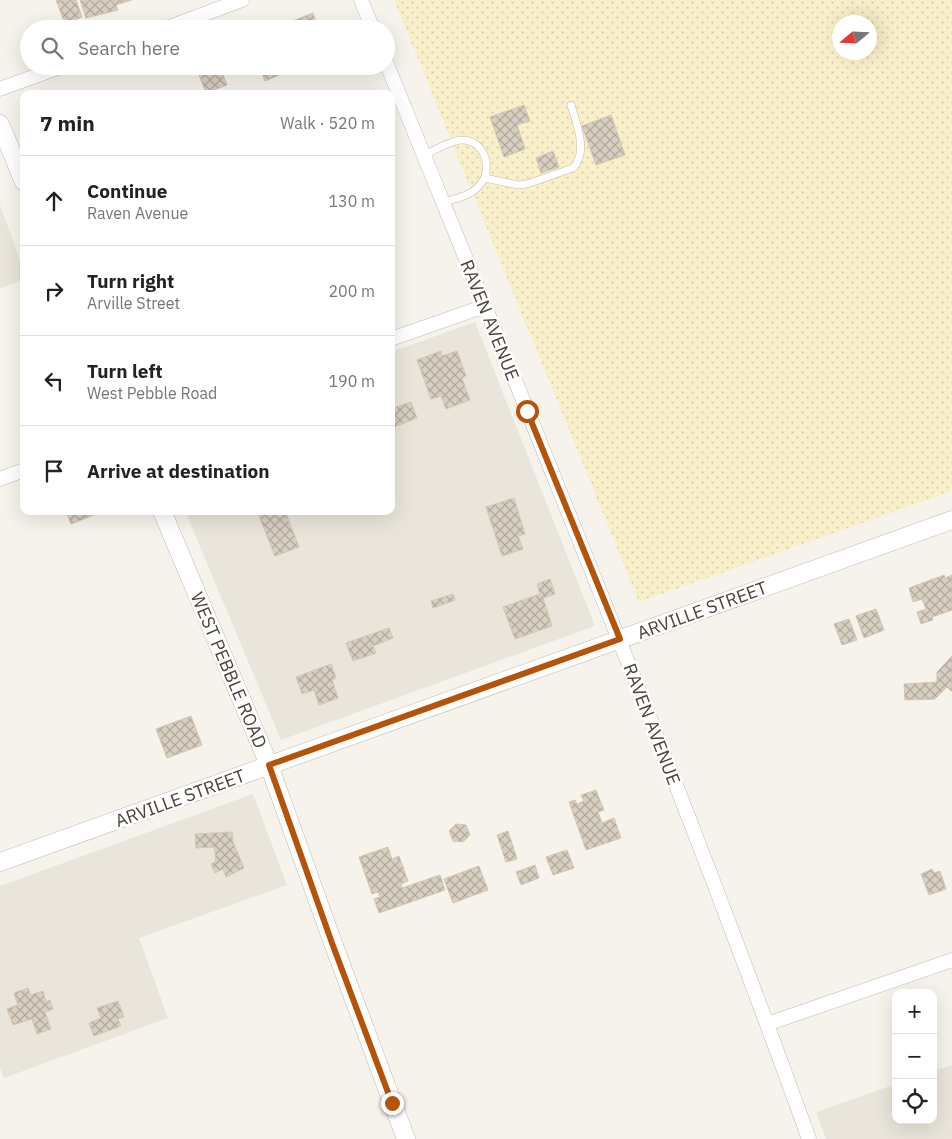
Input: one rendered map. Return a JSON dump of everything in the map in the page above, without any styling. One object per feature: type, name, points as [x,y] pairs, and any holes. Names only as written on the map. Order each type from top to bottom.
[{"type":"street","points":[[188,20],[242,0]]},
{"type":"street","points":[[361,0],[369,20]]},
{"type":"street","points":[[0,90],[39,75]]},
{"type":"street","name":"RAVEN AVENUE","points":[[391,75],[620,639],[809,1139]]},
{"type":"street","points":[[0,124],[20,172]]},
{"type":"street","points":[[395,338],[484,306]]},
{"type":"street","points":[[0,478],[20,471]]},
{"type":"street","name":"WEST PEBBLE ROAD","points":[[164,515],[269,765],[332,943],[406,1139]]},
{"type":"street","name":"ARVILLE STREET","points":[[0,862],[952,520]]},
{"type":"street","points":[[767,1024],[952,960]]},
{"type":"lane","points":[[485,178],[518,185],[527,184],[572,168],[580,156],[580,144],[579,132],[571,105]]},
{"type":"lane","points":[[424,155],[454,141],[470,142],[477,145],[484,154],[487,162],[485,178],[475,190],[443,202]]},
{"type":"shaded area","points":[[0,205],[20,260],[20,281],[0,288]]},
{"type":"shaded area","points":[[475,322],[595,626],[281,740],[187,515],[395,515],[395,351]]},
{"type":"shaded area","points":[[253,794],[287,885],[139,938],[168,1018],[4,1078],[0,1067],[0,886]]},
{"type":"shaded area","points":[[952,1065],[952,1139],[826,1139],[816,1112],[892,1085],[892,1124],[937,1124],[937,1070]]},
{"type":"sand","points":[[394,0],[952,0],[952,491],[639,602]]},
{"type":"building","points":[[56,0],[76,0],[82,17],[75,20],[64,20]]},
{"type":"building","points":[[80,0],[132,0],[116,5],[118,10],[86,18]]},
{"type":"building","points":[[313,13],[315,20],[295,20]]},
{"type":"building","points":[[199,75],[223,75],[227,85],[214,90],[205,90]]},
{"type":"building","points":[[263,75],[279,75],[265,81]]},
{"type":"building","points":[[524,105],[530,121],[517,125],[525,149],[504,157],[490,117]]},
{"type":"building","points":[[611,115],[625,155],[596,165],[582,126]]},
{"type":"building","points":[[553,151],[559,167],[541,173],[536,158]]},
{"type":"building","points":[[441,351],[442,356],[457,351],[466,376],[462,378],[470,400],[446,409],[441,396],[431,399],[417,360]]},
{"type":"building","points":[[411,402],[417,418],[395,427],[395,408]]},
{"type":"building","points":[[514,498],[525,534],[518,536],[523,549],[502,556],[486,507]]},
{"type":"building","points":[[68,515],[94,515],[71,524]]},
{"type":"building","points":[[259,515],[287,515],[299,547],[275,556]]},
{"type":"building","points":[[944,575],[945,578],[952,575],[952,610],[932,617],[933,620],[921,624],[917,612],[926,609],[922,599],[913,602],[909,588]]},
{"type":"building","points":[[550,579],[555,594],[543,598],[552,626],[515,639],[503,607],[540,594],[537,584]]},
{"type":"building","points":[[453,594],[455,600],[433,608],[431,601]]},
{"type":"building","points":[[876,609],[884,630],[864,638],[856,616]]},
{"type":"building","points":[[849,619],[857,640],[842,645],[834,624]]},
{"type":"building","points":[[389,628],[393,638],[373,646],[376,653],[353,661],[346,643]]},
{"type":"building","points":[[952,656],[952,692],[947,687],[935,699],[905,700],[904,684],[937,682],[937,672]]},
{"type":"building","points":[[331,664],[336,678],[332,680],[338,698],[319,705],[314,690],[302,694],[296,677]]},
{"type":"building","points":[[191,716],[202,745],[167,758],[156,729]]},
{"type":"building","points":[[596,790],[604,810],[598,812],[602,823],[614,818],[621,838],[586,850],[569,802],[575,800],[577,804],[584,801],[581,795]]},
{"type":"building","points":[[456,824],[466,825],[470,835],[463,842],[453,841],[449,831]]},
{"type":"building","points":[[508,831],[517,859],[506,862],[497,835]]},
{"type":"building","points":[[232,832],[233,842],[244,868],[226,877],[223,869],[215,873],[211,864],[216,861],[214,847],[196,848],[195,834]]},
{"type":"building","points":[[388,847],[392,859],[399,856],[408,881],[401,884],[402,888],[440,875],[445,890],[379,913],[374,899],[380,897],[378,892],[372,894],[359,857]]},
{"type":"building","points":[[567,850],[574,868],[553,875],[546,857]]},
{"type":"building","points":[[535,865],[539,878],[521,885],[516,872]]},
{"type":"building","points":[[479,866],[488,890],[453,903],[444,879]]},
{"type":"building","points":[[932,869],[934,873],[940,871],[946,889],[929,895],[921,874]]},
{"type":"building","points":[[28,988],[31,995],[43,991],[46,1002],[50,1000],[53,1009],[45,1012],[51,1029],[37,1034],[32,1019],[13,1025],[7,1009],[18,1005],[14,993]]},
{"type":"building","points":[[118,1001],[124,1017],[118,1019],[121,1026],[94,1036],[89,1023],[101,1018],[97,1008]]},
{"type":"route","points":[[392,1103],[332,943],[269,765],[620,639],[527,411]]}]
